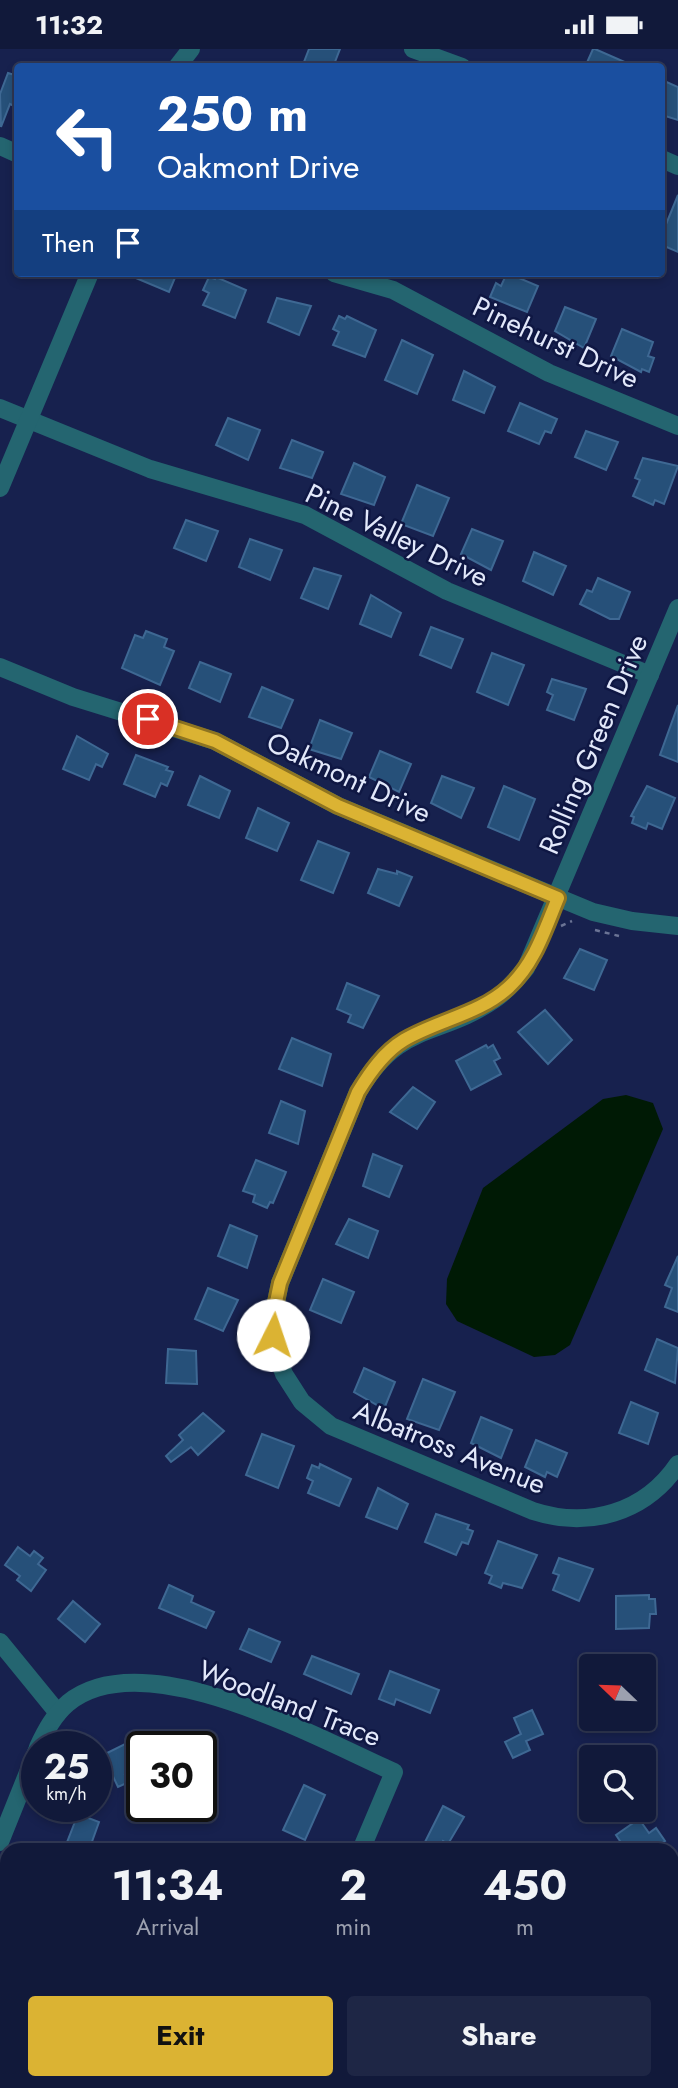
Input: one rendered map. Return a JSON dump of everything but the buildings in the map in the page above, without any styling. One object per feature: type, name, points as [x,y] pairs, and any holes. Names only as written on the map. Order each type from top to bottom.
[{"type":"street","points":[[180,63],[191,49]]},
{"type":"street","points":[[413,49],[451,63]]},
{"type":"street","points":[[0,488],[88,277]]},
{"type":"street","name":"Pinehurst Drive","points":[[348,277],[393,290],[549,373],[678,426]]},
{"type":"street","name":"Pine Valley Drive","points":[[0,408],[150,469],[305,515],[447,591],[650,675]]},
{"type":"street","name":"Rolling Green Drive","points":[[284,1374],[277,1355],[272,1321],[280,1283],[358,1092],[370,1073],[402,1041],[477,1009],[512,985],[537,949],[678,608]]},
{"type":"street","name":"Oakmont Drive","points":[[0,667],[73,697],[215,741],[338,806],[558,898],[612,917],[678,926]]},
{"type":"street","name":"Albatross Avenue","points":[[284,1374],[302,1402],[340,1430],[549,1516],[567,1518],[620,1513],[660,1486],[678,1464]]},
{"type":"street","points":[[0,1642],[58,1713],[48,1731]]},
{"type":"street","name":"Woodland Trace","points":[[58,1713],[81,1695],[130,1681],[150,1681],[217,1697],[394,1772],[364,1843]]},
{"type":"street","points":[[0,1842],[21,1790]]},
{"type":"shaded area","points":[[626,1095],[653,1103],[663,1129],[570,1345],[555,1355],[534,1357],[457,1321],[446,1304],[447,1279],[483,1188],[603,1099]]},
{"type":"route","points":[[148,719],[215,741],[338,806],[558,898],[537,949],[512,985],[477,1009],[402,1041],[384,1056],[370,1073],[358,1092],[280,1283],[272,1321],[273,1335]]}]
